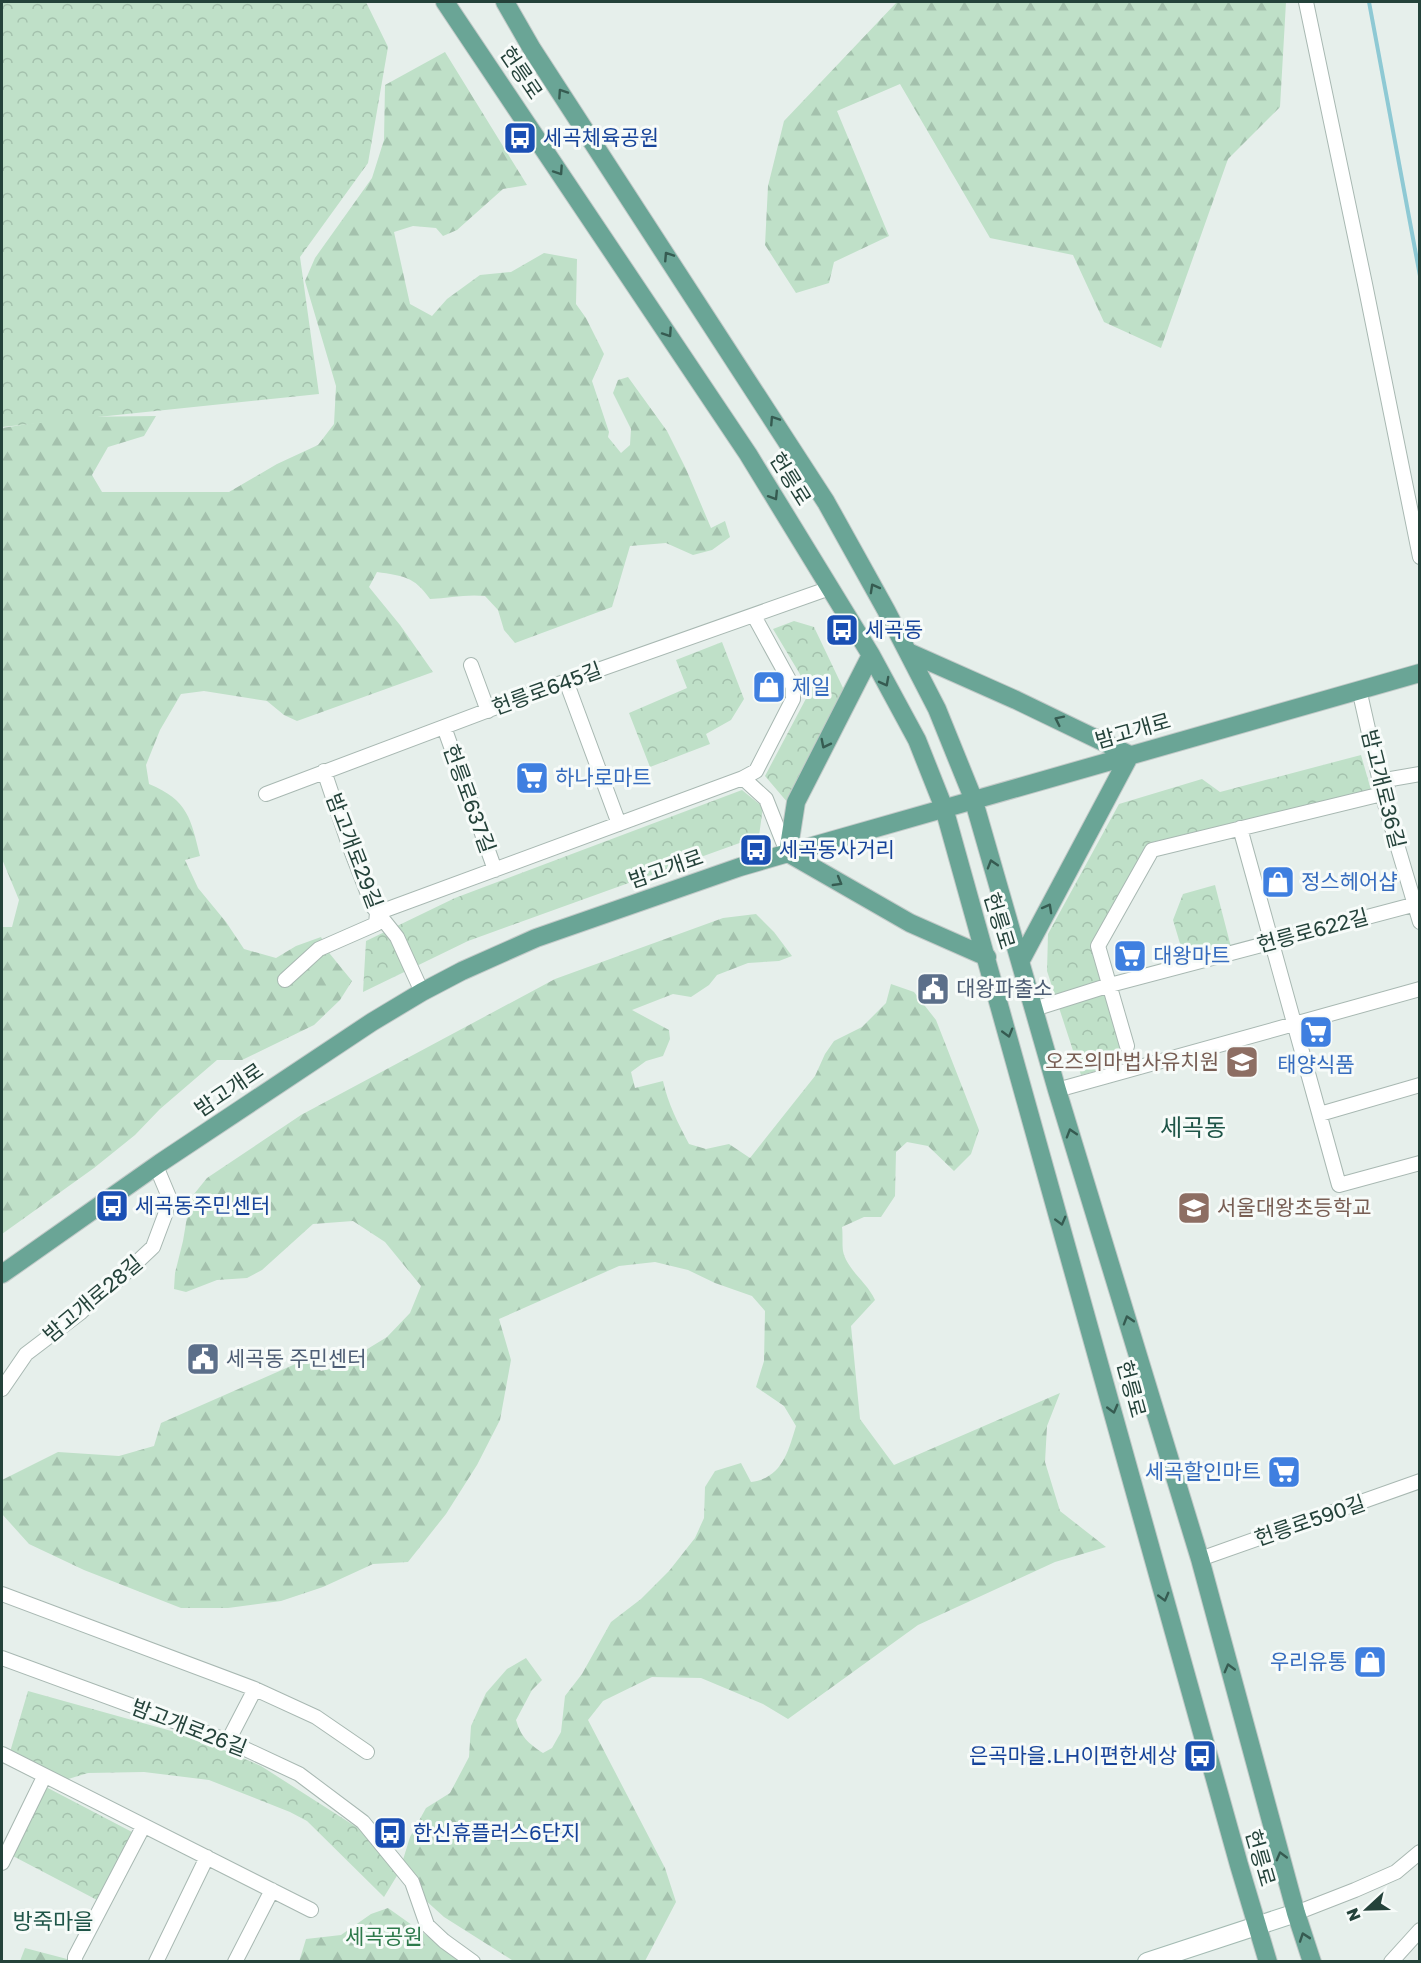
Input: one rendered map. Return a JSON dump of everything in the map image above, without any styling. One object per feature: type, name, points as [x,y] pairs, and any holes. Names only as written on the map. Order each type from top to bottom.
[{"type":"main road","name":"헌릉로","points":[[445,2],[748,454],[871,655],[917,740],[944,808],[987,957],[1256,1926],[1268,1962]]},
{"type":"main road","points":[[455,2],[504,87]]},
{"type":"main road","points":[[498,2],[532,49]]},
{"type":"main road","name":"헌릉로","points":[[505,2],[532,49],[826,502],[937,709],[973,798],[1057,1090],[1200,1559],[1296,1913],[1312,1962]]},
{"type":"main road","points":[[908,652],[1016,700],[1130,755],[1021,960]]},
{"type":"main road","points":[[871,655],[796,802],[788,853],[910,923],[987,957]]},
{"type":"main road","name":"밤고개로","points":[[2,1274],[156,1166],[372,1022],[462,971],[536,938],[740,867],[973,798],[1419,672]]},
{"type":"street","points":[[1306,2],[1419,557]]},
{"type":"street","name":"헌릉로645길","points":[[266,794],[566,681],[830,588]]},
{"type":"street","points":[[754,616],[793,687],[793,699],[756,771],[743,778],[766,799],[788,853]]},
{"type":"street","points":[[471,665],[488,711]]},
{"type":"street","points":[[566,681],[619,824]]},
{"type":"street","name":"밤고개로36길","points":[[1359,689],[1382,794],[1417,904],[1419,922]]},
{"type":"street","name":"헌릉로637길","points":[[444,727],[495,870]]},
{"type":"street","name":"밤고개로29길","points":[[324,771],[349,845],[377,913],[397,937],[422,992]]},
{"type":"street","points":[[1127,1046],[1098,946],[1152,850],[1382,794],[1392,779],[1419,774]]},
{"type":"street","name":"헌릉로637길","points":[[377,913],[743,778]]},
{"type":"street","points":[[1240,828],[1339,1185],[1419,1163]]},
{"type":"street","name":"헌릉로622길","points":[[1034,1009],[1110,985],[1417,904]]},
{"type":"street","points":[[285,980],[319,948],[376,924],[377,913]]},
{"type":"street","points":[[1057,1090],[1419,989]]},
{"type":"street","points":[[1320,1114],[1419,1085]]},
{"type":"street","name":"밤고개로28길","points":[[2,1389],[26,1354],[80,1313],[153,1247],[169,1197],[156,1166]]},
{"type":"street","name":"헌릉로590길","points":[[1200,1559],[1400,1490],[1419,1481]]},
{"type":"street","points":[[2,1594],[255,1689],[316,1717],[367,1752]]},
{"type":"street","name":"밤고개로26길","points":[[2,1658],[228,1741],[299,1774],[363,1822],[412,1882],[427,1925],[444,1941],[473,1962]]},
{"type":"street","points":[[228,1741],[255,1689]]},
{"type":"street","points":[[2,1754],[311,1910]]},
{"type":"street","points":[[2,1863],[44,1777]]},
{"type":"street","points":[[75,1959],[143,1827]]},
{"type":"street","points":[[1147,1962],[1296,1913],[1354,1890],[1396,1872],[1419,1852]]},
{"type":"street","points":[[156,1962],[207,1857]]},
{"type":"street","points":[[235,1962],[272,1890]]},
{"type":"street","points":[[1391,1962],[1419,1930]]},
{"type":"green space","points":[[2,2],[366,2],[388,47],[368,163],[300,257],[319,394],[2,427]]},
{"type":"green space","points":[[897,2],[1286,2],[1280,107],[1228,159],[1161,348],[1104,322],[1073,255],[990,238],[900,84],[837,111],[889,236],[834,262],[829,283],[796,293],[765,245],[768,186],[784,121]]},
{"type":"green space","points":[[445,52],[527,185],[503,189],[457,230],[443,236],[436,228],[413,226],[394,232],[410,304],[432,316],[447,299],[480,275],[511,272],[544,253],[577,259],[576,304],[586,318],[604,354],[592,381],[609,432],[608,437],[621,453],[630,445],[631,429],[613,393],[618,380],[628,377],[667,431],[711,528],[725,521],[730,537],[712,550],[693,555],[666,543],[630,546],[612,607],[515,643],[504,630],[498,610],[485,596],[430,599],[413,581],[377,572],[369,587],[400,625],[433,672],[297,721],[284,715],[267,701],[204,691],[181,694],[160,730],[146,765],[149,784],[162,790],[180,804],[190,821],[200,856],[185,860],[198,888],[226,922],[244,949],[276,958],[296,946],[321,937],[330,954],[352,981],[340,1000],[314,1025],[242,1060],[217,1060],[160,1109],[135,1135],[94,1168],[2,1234],[2,927],[12,927],[19,900],[2,859],[2,428],[74,417],[156,416],[144,436],[108,447],[92,475],[102,492],[229,492],[277,464],[318,445],[334,424],[336,386],[305,281],[315,258],[372,178],[384,140],[385,85]]},
{"type":"green space","points":[[794,621],[814,627],[844,690],[788,803],[765,776],[810,691],[773,629]]},
{"type":"green space","points":[[722,642],[744,699],[731,720],[706,734],[710,744],[650,767],[629,713],[687,688],[676,660]]},
{"type":"green space","points":[[1361,755],[1371,790],[1149,843],[1090,945],[1125,1063],[1081,1075],[1047,971],[1048,934],[1119,804],[1202,779],[1220,792]]},
{"type":"green space","points":[[742,790],[763,807],[759,836],[468,941],[363,992],[366,941],[455,898]]},
{"type":"green space","points":[[1215,885],[1231,947],[1184,957],[1173,920],[1183,894]]},
{"type":"green space","points":[[756,914],[774,932],[792,956],[779,961],[748,963],[717,975],[709,985],[691,997],[673,994],[632,1010],[669,1030],[670,1039],[663,1056],[646,1061],[631,1072],[635,1088],[663,1081],[677,1121],[689,1144],[706,1149],[729,1144],[750,1158],[815,1076],[834,1041],[862,1027],[886,1003],[891,984],[914,992],[936,1020],[979,1130],[971,1154],[954,1171],[928,1146],[907,1142],[896,1152],[895,1196],[881,1217],[864,1217],[842,1227],[845,1258],[875,1300],[851,1326],[860,1419],[894,1465],[1060,1393],[1047,1426],[1045,1462],[1060,1511],[1106,1547],[1055,1562],[918,1625],[788,1719],[763,1704],[701,1678],[652,1677],[603,1701],[588,1720],[665,1868],[676,1902],[645,1961],[515,1962],[444,1917],[413,1889],[402,1863],[410,1837],[426,1808],[450,1793],[469,1757],[471,1726],[486,1693],[507,1669],[526,1658],[542,1680],[532,1690],[516,1720],[526,1739],[543,1753],[552,1748],[561,1732],[565,1696],[582,1674],[611,1622],[641,1599],[669,1571],[695,1538],[704,1518],[705,1487],[715,1471],[741,1463],[751,1482],[762,1480],[770,1475],[782,1462],[796,1426],[784,1406],[756,1387],[764,1361],[765,1311],[752,1296],[715,1283],[688,1270],[655,1262],[619,1266],[499,1319],[511,1360],[500,1420],[477,1465],[446,1514],[408,1562],[373,1564],[323,1587],[281,1601],[228,1608],[181,1608],[84,1570],[29,1544],[2,1514],[2,1480],[58,1452],[119,1456],[154,1446],[161,1423],[309,1358],[321,1371],[338,1367],[387,1337],[410,1313],[421,1286],[385,1242],[353,1221],[313,1224],[262,1270],[247,1278],[217,1280],[186,1292],[174,1289],[175,1273],[190,1199],[207,1178],[301,1115],[555,979],[723,918]]},
{"type":"green space","points":[[28,1691],[175,1732],[261,1766],[358,1828],[398,1874],[384,1897],[307,1821],[209,1780],[144,1772],[88,1773],[65,1780],[10,1752]]},
{"type":"green space","points":[[46,1787],[132,1832],[97,1900],[11,1855]]},
{"type":"green space","name":"세곡공원","points":[[388,1908],[464,1962],[299,1962],[306,1939],[341,1935],[371,1914]]},
{"type":"green space","points":[[25,1948],[67,1959],[67,1961],[20,1961]]},
{"type":"waterway","points":[[1369,2],[1420,276]]},
{"type":"place","name":"세곡체육공원","points":[[520,138]]},
{"type":"place","name":"세곡동","points":[[842,630]]},
{"type":"place","name":"제일","points":[[769,687]]},
{"type":"place","name":"하나로마트","points":[[532,778]]},
{"type":"place","name":"세곡동사거리","points":[[756,850]]},
{"type":"place","name":"정스헤어샵","points":[[1278,882]]},
{"type":"place","name":"대왕마트","points":[[1130,956]]},
{"type":"place","name":"대왕파출소","points":[[933,989]]},
{"type":"place","name":"태양식품","points":[[1316,1032]]},
{"type":"place","name":"오즈의마법사유치원","points":[[1242,1062]]},
{"type":"place","name":"세곡동주민센터","points":[[112,1206]]},
{"type":"place","name":"서울대왕초등학교","points":[[1194,1208]]},
{"type":"place","name":"세곡동 주민센터","points":[[203,1359]]},
{"type":"place","name":"세곡할인마트","points":[[1284,1472]]},
{"type":"place","name":"우리유통","points":[[1370,1662]]},
{"type":"place","name":"은곡마을.LH이편한세상","points":[[1200,1756]]},
{"type":"place","name":"한신휴플러스6단지","points":[[390,1833]]},
{"type":"district","name":"세곡동","points":[[1193,1128]]},
{"type":"district","name":"방죽마을","points":[[53,1921]]}]
